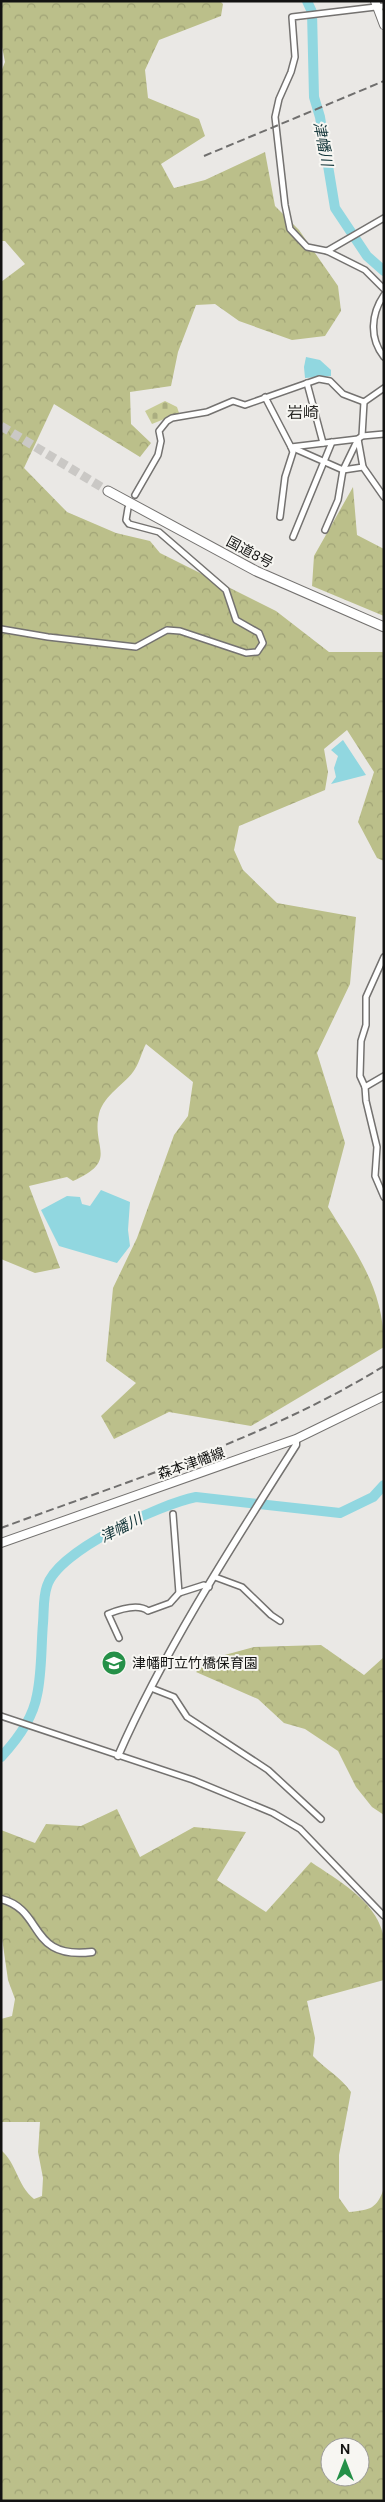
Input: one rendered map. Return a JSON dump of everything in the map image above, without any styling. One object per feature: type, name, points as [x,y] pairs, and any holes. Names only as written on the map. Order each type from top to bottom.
[{"type":"highway","name":"国道8号","points":[[108,490],[256,571],[384,627]]},
{"type":"main road","points":[[378,4],[384,25]]},
{"type":"main road","name":"森本津幡線","points":[[1,1543],[296,1439],[384,1396]]},
{"type":"street","points":[[378,4],[326,14],[292,17],[295,57],[279,99],[275,117],[290,230],[307,247],[327,251],[349,260],[365,270],[384,289]]},
{"type":"street","points":[[327,251],[384,218]]},
{"type":"street","points":[[384,295],[377,306],[372,320],[377,348],[384,357]]},
{"type":"street","points":[[135,495],[158,454],[162,441],[159,431],[172,418],[207,412],[233,400],[245,405],[319,379],[330,381],[343,394],[364,402]]},
{"type":"street","points":[[307,383],[323,443]]},
{"type":"street","points":[[384,388],[364,402],[360,437],[363,467],[384,496]]},
{"type":"street","points":[[265,397],[293,452],[286,471],[280,518]]},
{"type":"street","points":[[291,447],[384,434]]},
{"type":"street","points":[[325,530],[338,500],[343,470],[360,437]]},
{"type":"street","points":[[293,537],[332,442]]},
{"type":"street","points":[[291,447],[343,470],[363,467]]},
{"type":"street","points":[[1,629],[48,637],[136,647],[167,630],[180,631],[246,653],[257,652],[263,643],[260,633],[236,620],[226,590],[159,532],[129,524],[126,520],[128,508]]},
{"type":"street","points":[[384,957],[366,997],[366,1025],[361,1041],[360,1076],[365,1087],[366,1101],[377,1147],[375,1176],[384,1196]]},
{"type":"street","points":[[365,1087],[384,1076]]},
{"type":"street","points":[[118,1756],[151,1688],[264,1494],[296,1445],[296,1439]]},
{"type":"street","points":[[173,1514],[180,1593]]},
{"type":"street","points":[[215,1577],[242,1587],[271,1615],[280,1621]]},
{"type":"street","points":[[119,1638],[108,1614],[129,1607],[143,1607],[148,1610],[170,1603],[180,1593],[204,1585],[209,1587]]},
{"type":"street","points":[[151,1688],[174,1698],[187,1718],[268,1770],[321,1818]]},
{"type":"street","points":[[1,1716],[192,1780],[273,1813],[300,1829],[384,1916]]},
{"type":"street","points":[[1,1899],[20,1909],[49,1945],[56,1950],[66,1953],[92,1952]]},
{"type":"green space","points":[[1,1],[220,1],[223,4],[221,16],[159,40],[145,70],[148,98],[199,119],[205,136],[161,164],[174,188],[205,180],[265,152],[275,206],[299,230],[338,286],[341,311],[325,336],[292,340],[239,321],[215,304],[196,305],[178,352],[171,386],[130,392],[131,424],[151,443],[140,457],[54,404],[24,468],[67,512],[116,533],[150,541],[160,553],[276,611],[329,652],[384,652],[384,861],[377,858],[358,822],[374,772],[347,730],[324,749],[328,772],[325,790],[239,826],[234,850],[243,870],[277,903],[356,917],[350,984],[317,1053],[345,1143],[328,1207],[367,1273],[374,1290],[383,1326],[384,1347],[251,1426],[169,1412],[114,1439],[101,1416],[136,1383],[106,1361],[113,1288],[137,1238],[174,1135],[188,1116],[193,1082],[146,1044],[135,1069],[105,1101],[99,1114],[98,1136],[101,1152],[100,1160],[96,1166],[73,1181],[67,1177],[29,1186],[60,1268],[35,1273],[1,1259],[1,282],[25,264],[5,241],[1,241],[1,72],[5,62],[1,42]]},
{"type":"green space","points":[[165,401],[177,407],[179,413],[152,424],[145,411]]},
{"type":"green space","points":[[353,487],[357,535],[384,549],[384,616],[312,586],[314,556]]},
{"type":"green space","points":[[321,1645],[364,1675],[384,1657],[384,1815],[372,1807],[356,1787],[338,1751],[305,1729],[284,1723],[258,1699],[196,1672],[210,1659],[254,1647]]},
{"type":"green space","points":[[117,1809],[140,1857],[194,1827],[246,1832],[217,1880],[266,1912],[311,1862],[354,1892],[364,1901],[379,1922],[384,1939],[384,1980],[307,2001],[315,2038],[313,2056],[343,2082],[351,2092],[339,2155],[339,2198],[349,2212],[367,2209],[379,2200],[384,2188],[384,2501],[1,2501],[1,2150],[11,2162],[28,2193],[34,2199],[42,2196],[43,2178],[38,2152],[40,2122],[1,2122],[1,2019],[12,2016],[15,1999],[8,1980],[1,1931],[1,1830],[35,1843],[46,1824],[81,1826]]},
{"type":"water","points":[[306,357],[320,360],[331,370],[331,376],[305,378],[304,367]]},
{"type":"water","points":[[343,740],[366,775],[331,784],[336,777],[334,768],[338,756],[331,750]]},
{"type":"water","points":[[101,1190],[130,1202],[128,1230],[130,1246],[117,1263],[59,1246],[41,1210],[67,1196],[80,1197],[82,1204],[90,1206]]},
{"type":"waterway","name":"津幡川","points":[[307,1],[312,12],[314,97],[320,117],[335,208],[367,256],[384,271]]},
{"type":"waterway","name":"津幡川","points":[[1,1757],[23,1729],[35,1704],[40,1677],[46,1590],[55,1572],[70,1558],[90,1544],[136,1519],[180,1501],[196,1497],[340,1513],[373,1497],[384,1485]]},
{"type":"tunnel","points":[[1,426],[108,491]]},
{"type":"railway","points":[[204,156],[384,81]]},
{"type":"railway","points":[[1,1528],[148,1475],[245,1437],[339,1392],[384,1366]]},
{"type":"place","name":"津幡町立竹橋保育園","points":[[114,1663]]},
{"type":"district","name":"岩崎","points":[[303,412]]}]
